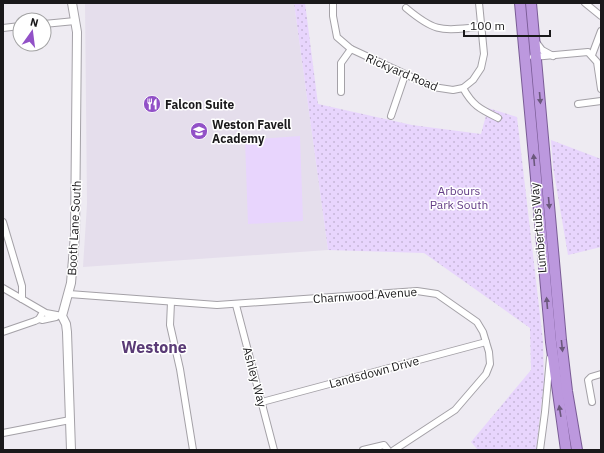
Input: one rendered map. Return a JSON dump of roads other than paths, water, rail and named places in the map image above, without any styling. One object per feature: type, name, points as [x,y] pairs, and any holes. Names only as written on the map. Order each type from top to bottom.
[{"type":"highway","name":"Lumbertubs Way","points":[[520,3],[551,342],[566,450]]},
{"type":"highway","name":"Lumbertubs Way","points":[[531,3],[561,340],[577,450]]},
{"type":"street","name":"Booth Lane South","points":[[62,316],[69,294],[73,268],[76,206],[77,32],[72,3]]},
{"type":"street","name":"Rickyard Road","points":[[333,3],[333,16],[337,37],[351,49],[405,75],[443,90],[463,88]]},
{"type":"street","points":[[479,3],[484,54],[481,68],[473,80],[463,88],[475,105],[498,118]]},
{"type":"street","points":[[585,3],[601,16]]},
{"type":"street","points":[[406,8],[424,23],[436,28],[481,27]]},
{"type":"street","points":[[52,23],[75,21]]},
{"type":"street","points":[[592,55],[601,31]]},
{"type":"street","points":[[534,39],[542,50],[554,56]]},
{"type":"street","points":[[341,92],[340,63],[351,49]]},
{"type":"street","points":[[525,53],[536,58],[583,52],[592,55],[597,62],[601,89]]},
{"type":"street","points":[[538,74],[543,62],[554,56]]},
{"type":"street","points":[[391,116],[405,75]]},
{"type":"street","points":[[578,104],[601,101]]},
{"type":"street","points":[[3,222],[22,286],[22,299]]},
{"type":"street","points":[[3,288],[43,312],[62,316]]},
{"type":"street","name":"Charnwood Avenue","points":[[69,294],[86,297],[130,297],[171,302],[236,305],[417,291],[429,292],[442,297],[477,322],[482,329],[490,361],[488,371],[461,405],[394,450]]},
{"type":"street","points":[[171,302],[170,325],[180,369],[193,450]]},
{"type":"street","name":"Ashley Way","points":[[236,305],[274,450]]},
{"type":"street","points":[[39,319],[43,312]]},
{"type":"street","points":[[3,332],[39,319],[42,320],[62,316]]},
{"type":"street","points":[[62,316],[66,324],[67,332],[71,450]]},
{"type":"street","name":"Landsdown Drive","points":[[262,402],[486,342]]},
{"type":"street","points":[[540,450],[548,390],[551,342]]},
{"type":"street","points":[[592,402],[588,380],[591,377],[601,374]]},
{"type":"street","points":[[3,434],[70,420]]},
{"type":"street","points":[[574,435],[582,450]]},
{"type":"street","points":[[363,450],[384,445],[388,450]]},
{"type":"place","name":"Falcon Suite","points":[[152,104]]},
{"type":"place","name":"Weston Favell Academy","points":[[199,131]]},
{"type":"district","name":"Westone","points":[[154,347]]},
{"type":"park label","name":"Arbours Park South","points":[[459,197]]}]
